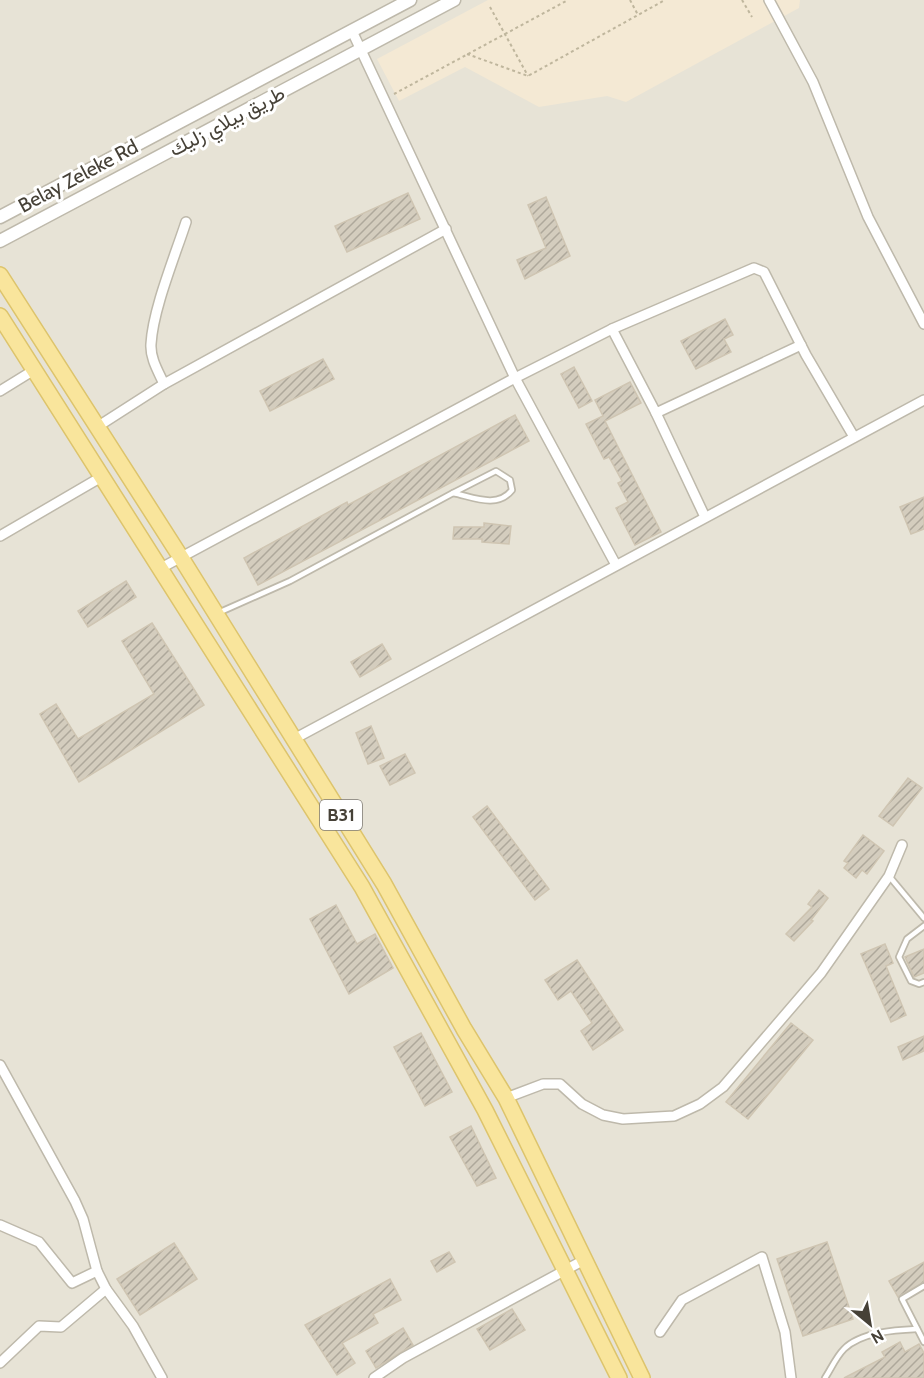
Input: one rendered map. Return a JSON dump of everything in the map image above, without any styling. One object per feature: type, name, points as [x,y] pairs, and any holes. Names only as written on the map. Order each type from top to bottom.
[{"type":"main road","name":"B31","points":[[0,274],[180,556],[384,884],[464,1029],[506,1098],[642,1378]]},
{"type":"main road","name":"B31","points":[[0,316],[300,786],[406,962],[485,1110],[619,1378]]},
{"type":"main road","points":[[300,786],[316,776]]},
{"type":"street","name":"Belay Zeleke Rd","points":[[0,217],[410,0]]},
{"type":"street","name":"طريق بيلاي زليك","points":[[0,241],[454,0]]},
{"type":"street","points":[[769,0],[813,82],[868,217],[924,324]]},
{"type":"street","points":[[352,31],[386,98],[515,378],[616,565]]},
{"type":"street","points":[[164,384],[152,359],[151,345],[165,287],[186,222]]},
{"type":"street","points":[[97,427],[164,384],[446,229]]},
{"type":"street","points":[[161,568],[612,328],[754,268],[764,272],[801,345],[854,437]]},
{"type":"street","points":[[612,328],[656,413],[705,517]]},
{"type":"street","points":[[656,413],[801,345]]},
{"type":"street","points":[[0,391],[34,370]]},
{"type":"street","points":[[294,739],[924,400]]},
{"type":"street","points":[[0,536],[103,476]]},
{"type":"street","points":[[506,1098],[551,1083],[560,1084],[582,1104],[603,1115],[623,1119],[674,1116],[700,1104],[723,1087],[821,973],[889,876],[902,845]]},
{"type":"street","points":[[0,1065],[75,1201],[83,1219],[97,1271],[106,1289],[133,1326],[162,1378]]},
{"type":"street","points":[[0,1225],[39,1242],[72,1283],[97,1271]]},
{"type":"street","points":[[660,1332],[682,1300],[762,1257],[785,1332],[791,1378]]},
{"type":"street","points":[[374,1378],[403,1358],[584,1260]]},
{"type":"street","points":[[0,1363],[39,1326],[61,1326],[106,1289]]},
{"type":"lane","points":[[215,614],[290,581],[453,493],[496,471],[510,480],[512,490],[506,498],[495,502],[453,493]]},
{"type":"lane","points":[[889,876],[924,918]]},
{"type":"lane","points":[[924,926],[907,939],[899,957],[911,981],[919,984],[924,982]]},
{"type":"lane","points":[[924,1286],[902,1299],[924,1342]]},
{"type":"lane","points":[[825,1378],[844,1349],[863,1339],[893,1330],[917,1329]]},
{"type":"path","points":[[386,98],[568,0]]},
{"type":"path","points":[[630,0],[638,15]]},
{"type":"path","points":[[467,54],[528,75],[665,0]]},
{"type":"path","points":[[742,0],[752,17]]},
{"type":"path","points":[[490,7],[528,75]]},
{"type":"shaded area","points":[[0,0],[924,0],[924,1378],[0,1378]]},
{"type":"shaded area","points":[[488,0],[800,0],[799,8],[626,102],[607,96],[539,107],[465,67],[399,101],[377,59]]},
{"type":"building","points":[[408,193],[420,219],[347,252],[335,226]]},
{"type":"building","points":[[546,197],[570,256],[525,279],[517,260],[546,248],[528,205]]},
{"type":"building","points":[[725,319],[733,335],[724,339],[731,352],[696,369],[681,341]]},
{"type":"building","points":[[323,359],[334,379],[270,411],[260,391]]},
{"type":"building","points":[[574,367],[592,401],[579,408],[561,374]]},
{"type":"building","points":[[630,382],[641,403],[605,421],[661,532],[635,545],[616,508],[628,502],[618,483],[622,481],[609,457],[604,459],[586,424],[603,416],[595,400]]},
{"type":"building","points":[[515,415],[529,441],[258,585],[244,558]]},
{"type":"building","points":[[924,497],[924,529],[911,534],[900,507]]},
{"type":"building","points":[[484,523],[511,526],[509,544],[482,542],[482,539],[453,539],[454,527],[484,527]]},
{"type":"building","points":[[126,581],[136,597],[88,627],[78,611]]},
{"type":"building","points":[[152,623],[204,705],[79,782],[40,714],[56,704],[78,739],[154,694],[122,641]]},
{"type":"building","points":[[382,644],[391,659],[360,677],[351,662]]},
{"type":"building","points":[[371,726],[384,758],[368,764],[356,733]]},
{"type":"building","points":[[405,754],[415,773],[390,785],[380,766]]},
{"type":"building","points":[[908,778],[922,788],[893,826],[879,816]]},
{"type":"building","points":[[487,806],[549,889],[535,900],[473,817]]},
{"type":"building","points":[[863,835],[884,851],[867,874],[862,870],[856,878],[844,868],[848,863],[844,861]]},
{"type":"building","points":[[819,890],[828,898],[811,920],[813,921],[794,941],[786,934],[812,907],[808,904]]},
{"type":"building","points":[[336,905],[357,944],[375,934],[393,968],[349,994],[310,919]]},
{"type":"building","points":[[885,944],[893,963],[886,966],[906,1015],[891,1022],[861,954]]},
{"type":"building","points":[[924,949],[924,973],[914,977],[905,957]]},
{"type":"building","points":[[577,960],[623,1030],[593,1050],[581,1031],[592,1023],[571,991],[558,1000],[545,980]]},
{"type":"building","points":[[791,1023],[813,1040],[748,1119],[726,1102]]},
{"type":"building","points":[[421,1033],[452,1092],[425,1106],[394,1047]]},
{"type":"building","points":[[924,1036],[924,1051],[903,1060],[898,1047]]},
{"type":"building","points":[[471,1126],[496,1178],[477,1186],[450,1137]]},
{"type":"building","points":[[827,1242],[853,1319],[803,1336],[777,1259]]},
{"type":"building","points":[[174,1243],[197,1279],[140,1315],[117,1279]]},
{"type":"building","points":[[449,1252],[455,1262],[437,1272],[431,1261]]},
{"type":"building","points":[[924,1262],[924,1282],[898,1297],[889,1281]]},
{"type":"building","points":[[390,1279],[401,1300],[373,1314],[378,1323],[342,1343],[355,1363],[337,1375],[305,1325]]},
{"type":"building","points":[[512,1309],[525,1330],[490,1350],[477,1329]]},
{"type":"building","points":[[403,1328],[413,1345],[376,1368],[366,1351]]},
{"type":"building","points":[[900,1342],[905,1352],[919,1344],[924,1353],[924,1378],[844,1378],[885,1357],[882,1352]]}]
